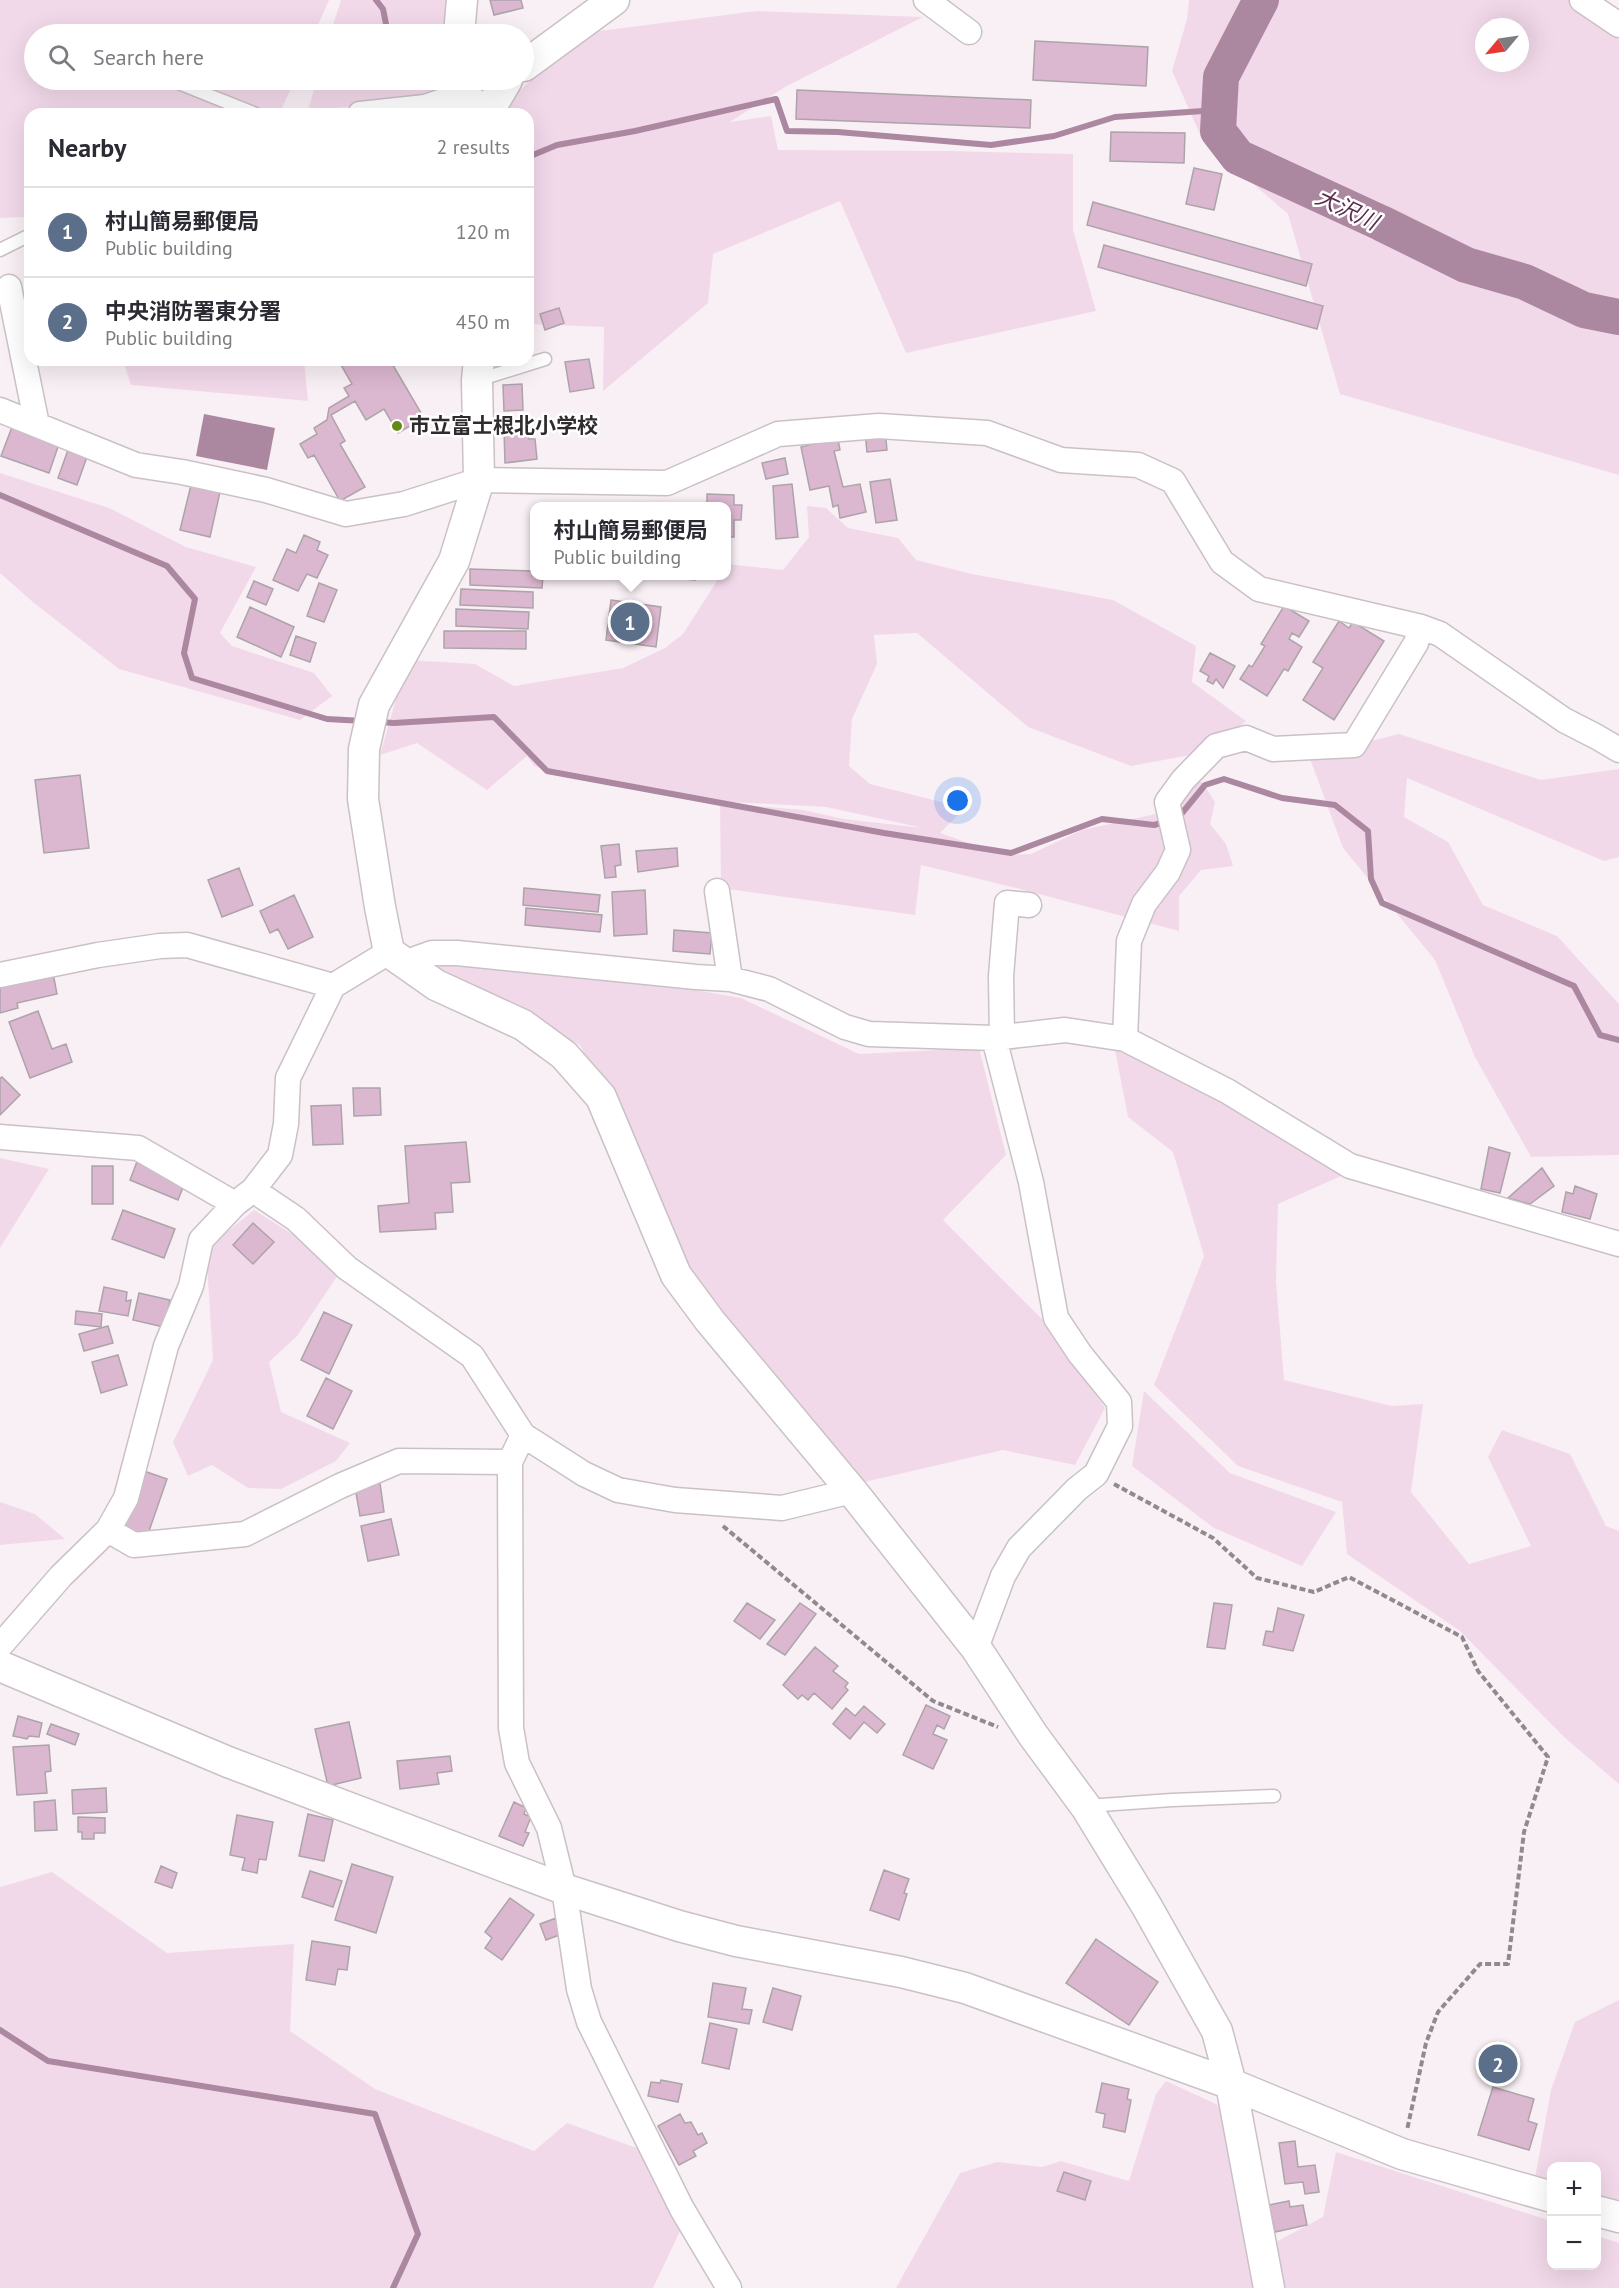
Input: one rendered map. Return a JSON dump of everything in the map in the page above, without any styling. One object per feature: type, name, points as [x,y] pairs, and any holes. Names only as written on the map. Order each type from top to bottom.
[{"type":"street","points":[[460,24],[462,0]]},
{"type":"street","points":[[534,59],[614,0]]},
{"type":"street","points":[[926,0],[969,32]]},
{"type":"street","points":[[1582,0],[1619,25]]},
{"type":"street","points":[[416,108],[425,107],[455,90]]},
{"type":"street","points":[[463,90],[483,108]]},
{"type":"street","points":[[491,108],[501,90]]},
{"type":"street","points":[[9,287],[24,361]]},
{"type":"street","points":[[25,366],[37,425]]},
{"type":"street","points":[[478,370],[479,480],[454,561],[374,705],[363,749],[363,800],[380,907],[397,957],[436,985],[523,1025],[564,1055],[601,1097],[676,1275],[710,1321],[852,1491],[976,1648],[1086,1807],[1146,1905],[1217,2031],[1230,2084],[1269,2288]]},
{"type":"street","points":[[0,410],[136,465],[182,472],[266,490],[346,514],[404,504],[479,480],[667,483],[778,434],[879,426],[987,433],[1061,460],[1138,465],[1173,481],[1222,562],[1259,588],[1421,627],[1440,634],[1564,720],[1619,750]]},
{"type":"street","points":[[1125,1039],[1130,941],[1144,904],[1168,872],[1178,850],[1167,802],[1181,783],[1216,746],[1246,738],[1273,749],[1354,745],[1416,643],[1421,627]]},
{"type":"street","points":[[717,891],[730,979]]},
{"type":"street","points":[[976,1648],[1003,1576],[1019,1548],[1077,1489],[1096,1474],[1120,1425],[1119,1402],[1080,1354],[1056,1318],[1031,1182],[998,1038],[1000,976],[1007,903],[1029,905]]},
{"type":"street","points":[[0,975],[98,955],[160,946],[187,945],[333,986]]},
{"type":"street","points":[[0,1646],[61,1576],[108,1530],[126,1498],[166,1346],[191,1286],[201,1240],[244,1197],[280,1155],[286,1124],[288,1078],[333,986],[397,957],[457,953],[696,978],[730,979],[769,989],[845,1027],[869,1034],[998,1038],[1065,1030],[1125,1039],[1227,1091],[1350,1166],[1619,1244]]},
{"type":"street","points":[[0,1137],[138,1148],[296,1219],[347,1268],[472,1356],[523,1435],[584,1474],[618,1490],[675,1500],[782,1508],[852,1491]]},
{"type":"street","points":[[523,1435],[510,1462],[511,1728],[517,1763],[549,1828],[564,1888],[579,1989],[589,2022],[682,2210],[729,2288]]},
{"type":"street","points":[[108,1530],[134,1545],[245,1534],[340,1486],[399,1461],[510,1462]]},
{"type":"street","points":[[0,1666],[228,1762],[564,1888],[679,1926],[736,1941],[901,1972],[965,1988],[1230,2084],[1402,2154],[1547,2197]]},
{"type":"street","points":[[1601,2212],[1619,2217]]},
{"type":"lane","points":[[196,90],[241,108]]},
{"type":"lane","points":[[0,250],[24,239]]},
{"type":"lane","points":[[534,361],[545,359]]},
{"type":"lane","points":[[478,370],[502,366]]},
{"type":"lane","points":[[1086,1807],[1172,1800],[1274,1796]]},
{"type":"path","points":[[1096,1474],[1213,1538],[1257,1578],[1314,1592],[1349,1577],[1462,1637],[1478,1671],[1548,1757],[1524,1832],[1508,1964],[1480,1964],[1438,2012],[1426,2043],[1402,2154]]},
{"type":"path","points":[[714,1519],[933,1701],[1012,1733],[1034,1735]]},
{"type":"shaded area","points":[[0,0],[329,0],[318,24],[24,24],[24,90],[290,90],[282,108],[24,108],[24,217],[0,218]]},
{"type":"shaded area","points":[[341,0],[450,0],[448,24],[333,24]]},
{"type":"shaded area","points":[[1189,0],[1576,0],[1619,38],[1619,475],[1340,394],[1288,214],[1203,141],[1172,71],[1187,19]]},
{"type":"shaded area","points":[[757,11],[923,17],[785,87],[730,122],[771,116],[778,150],[1073,154],[1073,230],[1096,311],[906,353],[840,201],[713,254],[708,303],[603,391],[604,327],[534,324],[534,108],[510,108],[513,97],[521,90],[534,90],[534,78],[583,33]]},
{"type":"shaded area","points":[[314,90],[438,90],[423,101],[309,108]]},
{"type":"shaded area","points":[[125,366],[305,366],[308,401],[131,385]]},
{"type":"shaded area","points":[[204,414],[275,428],[267,470],[196,456]]},
{"type":"shaded area","points":[[0,473],[109,508],[186,547],[256,567],[220,633],[232,646],[314,673],[332,696],[300,720],[119,669],[34,603],[0,573]]},
{"type":"shaded area","points":[[807,506],[826,508],[848,528],[898,538],[916,560],[972,574],[1113,600],[1196,646],[1192,682],[1246,721],[1212,751],[1131,766],[1028,727],[917,633],[874,635],[877,664],[852,719],[849,766],[870,784],[965,808],[940,833],[1004,855],[1031,854],[1082,830],[1165,812],[1181,782],[1202,782],[1215,802],[1210,824],[1226,844],[1233,866],[1201,870],[1179,896],[1179,931],[921,865],[915,915],[721,888],[720,803],[803,810],[844,819],[923,828],[826,807],[713,801],[552,772],[534,766],[527,756],[487,790],[417,743],[380,755],[407,660],[475,664],[514,686],[623,668],[665,648],[683,634],[717,580],[731,580],[731,565],[783,570],[809,537]]},
{"type":"shaded area","points":[[1399,734],[1541,780],[1619,769],[1619,857],[1604,861],[1407,778],[1404,817],[1448,842],[1483,905],[1557,936],[1619,1004],[1619,1155],[1531,1157],[1475,1057],[1435,960],[1343,848],[1309,756]]},
{"type":"shaded area","points":[[442,965],[483,965],[561,977],[637,980],[741,998],[859,1054],[979,1048],[1006,1155],[943,1220],[1044,1321],[1105,1408],[1075,1465],[1003,1450],[860,1483],[681,1265],[624,1133],[580,1045],[436,970]]},
{"type":"shaded area","points":[[1115,1050],[1180,1074],[1348,1173],[1278,1204],[1276,1281],[1284,1380],[1392,1406],[1423,1404],[1411,1492],[1469,1564],[1531,1546],[1488,1457],[1502,1430],[1570,1454],[1606,1526],[1619,1531],[1619,1784],[1564,1737],[1460,1631],[1347,1554],[1342,1502],[1238,1466],[1154,1385],[1204,1256],[1173,1152],[1128,1117]]},
{"type":"shaded area","points":[[0,1158],[49,1169],[0,1248]]},
{"type":"shaded area","points":[[254,1210],[321,1252],[338,1275],[297,1336],[269,1362],[281,1412],[350,1443],[336,1461],[281,1489],[248,1488],[212,1465],[188,1476],[173,1442],[213,1360],[206,1249]]},
{"type":"shaded area","points":[[1144,1391],[1230,1473],[1336,1512],[1302,1566],[1214,1528],[1132,1466]]},
{"type":"shaded area","points":[[0,1502],[35,1514],[65,1539],[0,1545]]},
{"type":"shaded area","points":[[52,1872],[167,1953],[294,1944],[290,2031],[375,2089],[534,2151],[567,2123],[659,2156],[682,2227],[653,2288],[0,2288],[0,1887]]},
{"type":"shaded area","points":[[1619,2000],[1619,2201],[1601,2196],[1601,2162],[1547,2162],[1547,2180],[1535,2178],[1551,2090],[1575,2022]]},
{"type":"shaded area","points":[[1166,2081],[1218,2105],[1255,2252],[1260,2288],[896,2288],[960,2173],[997,2162],[1042,2167],[1061,2161],[1129,2181],[1156,2094]]},
{"type":"shaded area","points":[[1336,2152],[1547,2220],[1547,2270],[1601,2270],[1601,2237],[1619,2243],[1619,2288],[1279,2288],[1272,2244],[1323,2217]]},
{"type":"building","points":[[490,0],[521,0],[523,8],[494,15]]},
{"type":"building","points":[[1035,41],[1148,47],[1146,86],[1033,80]]},
{"type":"building","points":[[797,90],[1031,100],[1030,128],[796,119]]},
{"type":"building","points":[[1111,132],[1185,133],[1184,163],[1110,161]]},
{"type":"building","points":[[1194,168],[1222,174],[1214,210],[1186,204]]},
{"type":"building","points":[[1093,202],[1312,264],[1306,286],[1087,225]]},
{"type":"building","points":[[1104,245],[1323,306],[1317,329],[1098,267]]},
{"type":"building","points":[[559,308],[564,323],[545,330],[540,314]]},
{"type":"building","points":[[589,359],[594,388],[570,392],[565,362]]},
{"type":"building","points":[[342,366],[394,366],[424,418],[398,433],[384,409],[366,420],[355,401],[331,415],[345,441],[340,444],[365,487],[340,501],[314,455],[308,458],[300,444],[317,434],[314,428],[327,420],[329,408],[349,396],[344,388],[352,384]]},
{"type":"building","points":[[522,384],[523,410],[504,411],[503,385]]},
{"type":"building","points":[[12,427],[59,444],[49,473],[1,456]]},
{"type":"building","points":[[528,430],[529,439],[535,439],[537,459],[505,463],[504,431]]},
{"type":"building","points":[[885,430],[887,450],[867,452],[865,432]]},
{"type":"building","points":[[837,434],[840,450],[834,451],[843,487],[860,484],[866,512],[840,518],[838,505],[833,507],[829,486],[810,490],[801,447],[813,444],[812,439]]},
{"type":"building","points":[[69,447],[88,454],[77,485],[58,478]]},
{"type":"building","points":[[785,458],[788,474],[766,479],[762,463]]},
{"type":"building","points":[[890,479],[897,520],[876,523],[870,482]]},
{"type":"building","points":[[792,484],[798,537],[776,539],[773,486]]},
{"type":"building","points":[[191,485],[220,492],[210,537],[180,530]]},
{"type":"building","points":[[707,494],[734,495],[734,505],[742,505],[741,520],[734,520],[734,537],[731,537],[731,502],[707,502]]},
{"type":"building","points":[[304,535],[320,542],[317,550],[328,555],[317,578],[307,574],[298,591],[273,580],[287,549],[296,553]]},
{"type":"building","points":[[470,569],[530,571],[530,580],[543,580],[542,588],[470,585]]},
{"type":"building","points":[[254,581],[273,589],[266,605],[247,597]]},
{"type":"building","points":[[319,583],[337,590],[324,622],[307,616]]},
{"type":"building","points":[[461,589],[533,592],[533,608],[460,605]]},
{"type":"building","points":[[611,600],[661,607],[656,647],[606,640]]},
{"type":"building","points":[[1284,606],[1309,621],[1299,637],[1292,633],[1289,639],[1302,647],[1288,671],[1284,669],[1267,696],[1240,679],[1249,665],[1252,667],[1265,646],[1261,644]]},
{"type":"building","points":[[250,607],[294,627],[281,657],[237,637]]},
{"type":"building","points":[[456,609],[529,612],[528,629],[456,626]]},
{"type":"building","points":[[1339,621],[1349,628],[1353,622],[1384,641],[1334,720],[1303,700],[1323,668],[1313,662]]},
{"type":"building","points":[[444,631],[526,631],[526,649],[444,648]]},
{"type":"building","points":[[296,636],[316,643],[310,662],[290,655]]},
{"type":"building","points":[[1210,653],[1235,666],[1223,688],[1216,679],[1213,684],[1207,681],[1209,676],[1200,671]]},
{"type":"building","points":[[80,775],[89,848],[44,853],[35,780]]},
{"type":"building","points":[[619,844],[621,865],[615,866],[616,877],[605,878],[601,846]]},
{"type":"building","points":[[677,848],[678,866],[638,872],[636,851]]},
{"type":"building","points":[[239,868],[253,905],[222,917],[208,880]]},
{"type":"building","points":[[524,888],[600,895],[598,912],[523,905]]},
{"type":"building","points":[[645,890],[647,934],[614,936],[612,892]]},
{"type":"building","points":[[294,895],[313,937],[288,949],[278,929],[270,933],[260,911]]},
{"type":"building","points":[[526,908],[602,915],[600,932],[525,925]]},
{"type":"building","points":[[674,930],[712,933],[710,954],[673,951]]},
{"type":"building","points":[[53,973],[57,994],[17,1003],[18,1008],[0,1013],[0,985]]},
{"type":"building","points":[[38,1011],[52,1049],[66,1044],[72,1062],[30,1078],[9,1022]]},
{"type":"building","points":[[2,1077],[20,1095],[0,1115],[0,1078]]},
{"type":"building","points":[[353,1088],[380,1088],[381,1115],[354,1116]]},
{"type":"building","points":[[341,1105],[343,1144],[313,1145],[311,1106]]},
{"type":"building","points":[[466,1142],[470,1182],[451,1183],[453,1212],[435,1213],[436,1229],[380,1232],[378,1206],[409,1203],[405,1146]]},
{"type":"building","points":[[1489,1147],[1510,1153],[1500,1193],[1481,1189]]},
{"type":"building","points":[[138,1159],[186,1180],[178,1200],[130,1180]]},
{"type":"building","points":[[92,1166],[113,1166],[113,1204],[92,1204]]},
{"type":"building","points":[[1542,1168],[1554,1186],[1530,1204],[1508,1198]]},
{"type":"building","points":[[1575,1186],[1597,1194],[1590,1219],[1562,1212],[1566,1192],[1573,1194]]},
{"type":"building","points":[[123,1210],[175,1229],[164,1258],[112,1239]]},
{"type":"building","points":[[253,1223],[274,1242],[253,1264],[233,1245]]},
{"type":"building","points":[[104,1287],[127,1292],[126,1301],[131,1300],[128,1316],[99,1311]]},
{"type":"building","points":[[139,1293],[170,1300],[164,1327],[133,1320]]},
{"type":"building","points":[[76,1311],[102,1314],[101,1327],[75,1324]]},
{"type":"building","points":[[324,1312],[352,1325],[329,1374],[301,1360]]},
{"type":"building","points":[[108,1326],[113,1343],[84,1351],[79,1334]]},
{"type":"building","points":[[118,1355],[127,1385],[101,1393],[92,1362]]},
{"type":"building","points":[[326,1378],[352,1391],[333,1429],[307,1416]]},
{"type":"building","points":[[141,1470],[167,1479],[147,1537],[120,1528]]},
{"type":"building","points":[[380,1483],[384,1512],[360,1516],[355,1487]]},
{"type":"building","points":[[391,1519],[399,1555],[368,1561],[361,1526]]},
{"type":"building","points":[[747,1603],[775,1620],[760,1639],[734,1621]]},
{"type":"building","points":[[800,1603],[816,1614],[785,1655],[767,1644]]},
{"type":"building","points":[[1214,1603],[1232,1605],[1225,1649],[1207,1647]]},
{"type":"building","points":[[1278,1608],[1304,1615],[1293,1651],[1263,1645],[1266,1631],[1273,1632]]},
{"type":"building","points":[[815,1647],[838,1666],[833,1671],[848,1683],[845,1687],[848,1690],[832,1709],[814,1693],[808,1700],[802,1695],[798,1699],[783,1685]]},
{"type":"building","points":[[926,1705],[950,1716],[944,1729],[937,1725],[933,1734],[947,1740],[933,1769],[903,1755]]},
{"type":"building","points":[[864,1706],[885,1724],[877,1733],[864,1722],[850,1739],[833,1724],[846,1708],[855,1716]]},
{"type":"building","points":[[18,1716],[42,1723],[39,1737],[29,1736],[27,1739],[13,1736]]},
{"type":"building","points":[[349,1722],[361,1778],[328,1786],[315,1729]]},
{"type":"building","points":[[51,1724],[79,1734],[75,1745],[47,1734]]},
{"type":"building","points":[[49,1745],[51,1771],[45,1772],[47,1793],[17,1795],[13,1747]]},
{"type":"building","points":[[450,1756],[452,1771],[437,1773],[439,1784],[400,1789],[397,1761]]},
{"type":"building","points":[[106,1788],[107,1812],[73,1814],[72,1790]]},
{"type":"building","points":[[55,1800],[57,1830],[35,1831],[34,1802]]},
{"type":"building","points":[[514,1802],[526,1808],[524,1814],[531,1817],[525,1832],[529,1833],[523,1846],[499,1836]]},
{"type":"building","points":[[308,1814],[333,1820],[324,1861],[299,1856]]},
{"type":"building","points":[[237,1815],[273,1822],[266,1860],[259,1859],[257,1873],[242,1870],[245,1858],[230,1855]]},
{"type":"building","points":[[78,1817],[105,1818],[105,1833],[94,1833],[94,1839],[82,1839],[82,1832],[78,1832]]},
{"type":"building","points":[[352,1864],[393,1877],[376,1933],[335,1920]]},
{"type":"building","points":[[161,1866],[177,1873],[172,1888],[155,1882]]},
{"type":"building","points":[[884,1870],[909,1879],[899,1920],[870,1910]]},
{"type":"building","points":[[310,1871],[342,1881],[333,1907],[302,1897]]},
{"type":"building","points":[[510,1898],[534,1915],[502,1960],[485,1948],[492,1938],[485,1932]]},
{"type":"building","points":[[556,1918],[562,1934],[546,1940],[540,1924]]},
{"type":"building","points":[[1096,1939],[1158,1982],[1129,2025],[1066,1983]]},
{"type":"building","points":[[312,1941],[350,1947],[347,1970],[338,1969],[335,1985],[306,1980]]},
{"type":"building","points":[[713,1983],[746,1988],[742,2009],[752,2010],[749,2024],[708,2017]]},
{"type":"building","points":[[773,1988],[801,1996],[792,2030],[763,2022]]},
{"type":"building","points":[[710,2023],[737,2029],[729,2069],[702,2063]]},
{"type":"building","points":[[661,2080],[682,2084],[678,2102],[648,2096],[651,2082],[660,2083]]},
{"type":"building","points":[[1102,2083],[1129,2089],[1127,2099],[1131,2100],[1125,2132],[1103,2127],[1105,2114],[1096,2112]]},
{"type":"building","points":[[1493,2087],[1534,2099],[1528,2121],[1537,2124],[1529,2150],[1478,2135]]},
{"type":"building","points":[[680,2114],[685,2123],[691,2122],[698,2135],[702,2133],[707,2143],[693,2151],[696,2156],[679,2165],[658,2126]]},
{"type":"building","points":[[1295,2141],[1298,2167],[1315,2165],[1319,2192],[1305,2194],[1303,2182],[1285,2184],[1279,2143]]},
{"type":"building","points":[[1064,2172],[1091,2181],[1085,2200],[1057,2191]]},
{"type":"building","points":[[1289,2201],[1290,2207],[1303,2205],[1307,2225],[1275,2232],[1269,2205]]},
{"type":"waterway","points":[[376,0],[383,9],[386,24]]},
{"type":"waterway","name":"大沢川","points":[[1261,0],[1221,77],[1218,131],[1238,157],[1466,265],[1525,282],[1584,310],[1619,317]]},
{"type":"waterway","points":[[534,155],[557,145],[635,131],[776,99],[787,131],[838,132],[991,145],[1054,136],[1115,117],[1218,110]]},
{"type":"waterway","points":[[0,495],[167,566],[195,599],[184,653],[192,678],[327,719],[363,721]]},
{"type":"waterway","points":[[379,722],[494,717],[547,771],[884,833],[1011,853],[1102,819],[1154,825],[1165,822]]},
{"type":"waterway","points":[[1178,818],[1205,785],[1224,779],[1282,798],[1335,805],[1368,831],[1371,879],[1382,903],[1574,986],[1600,1035],[1619,1040]]},
{"type":"waterway","points":[[0,2030],[48,2061],[375,2114],[418,2234],[393,2288]]},
{"type":"place","name":"市立富士根北小学校","points":[[397,426]]},
{"type":"place","name":"村山簡易郵便局","points":[[630,622]]},
{"type":"place","name":"中央消防署東分署","points":[[1498,2064]]}]
